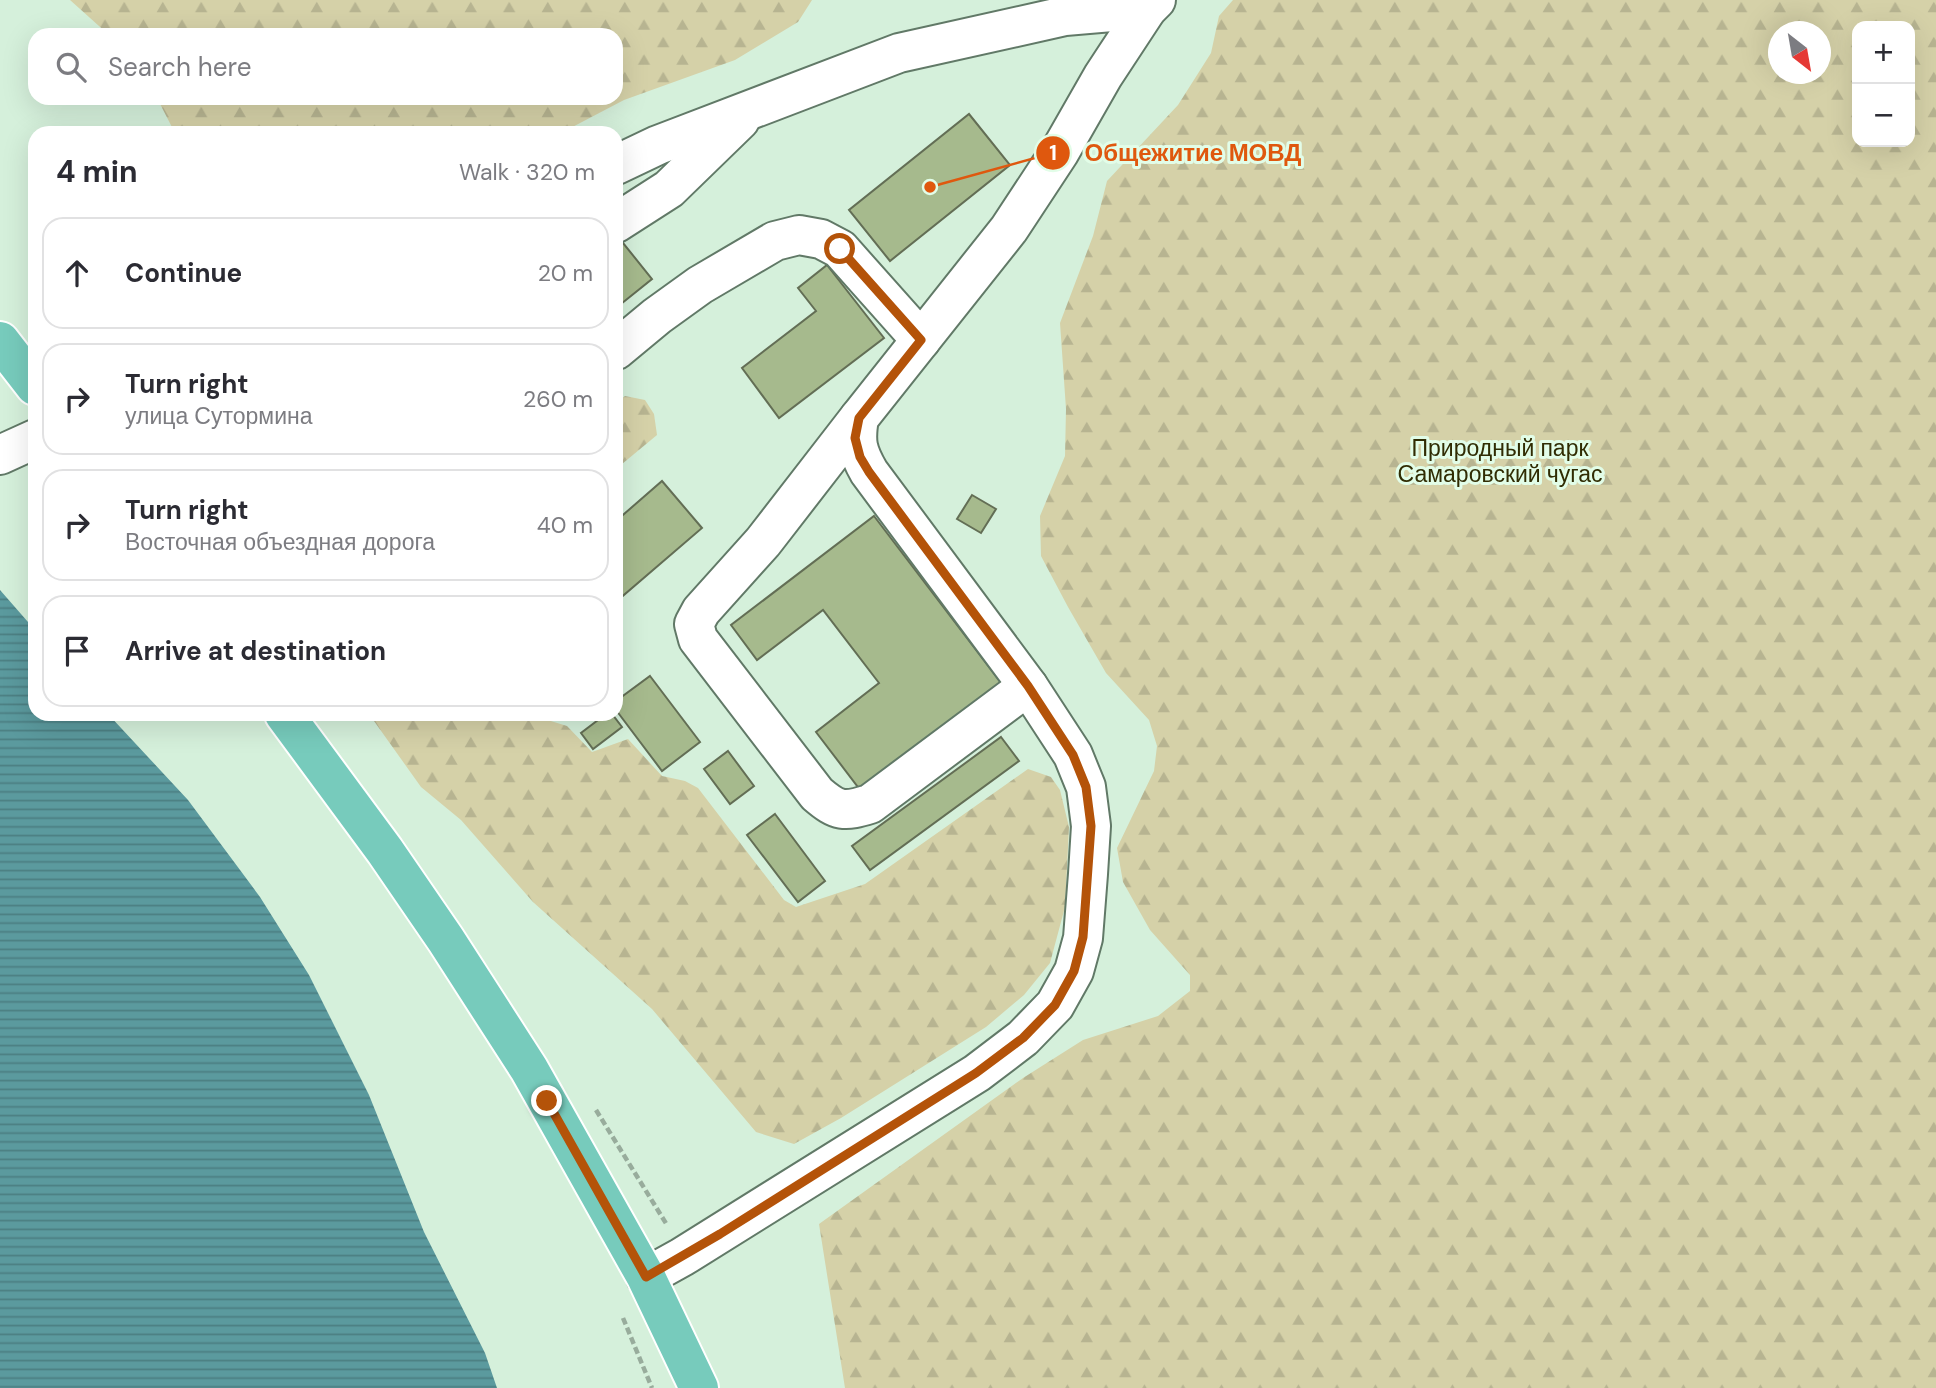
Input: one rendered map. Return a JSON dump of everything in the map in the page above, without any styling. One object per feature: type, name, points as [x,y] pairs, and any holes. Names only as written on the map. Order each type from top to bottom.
[{"type":"main road","points":[[0,341],[28,377]]},
{"type":"main road","points":[[289,721],[415,895],[538,1085],[646,1277],[699,1388]]},
{"type":"main road","points":[[538,1085],[674,1388]]},
{"type":"street","points":[[623,162],[759,105],[899,53],[1065,16],[1151,5]]},
{"type":"street","points":[[1028,686],[870,804],[852,810],[834,809],[817,794],[698,639],[694,624],[701,611],[764,542],[1009,229],[1059,153],[1103,76],[1151,5]]},
{"type":"street","points":[[623,219],[669,189],[734,125],[759,105]]},
{"type":"street","points":[[623,344],[657,316],[711,279],[775,240],[799,235],[821,239],[840,249],[921,340]]},
{"type":"street","points":[[646,1277],[701,1246],[976,1073],[1023,1038],[1055,1005],[1074,971],[1083,937],[1091,826],[1086,787],[1073,755],[1028,686],[869,472],[860,457],[855,438],[859,418]]},
{"type":"street","points":[[0,455],[28,442]]},
{"type":"green space","points":[[70,0],[812,0],[798,22],[735,60],[623,101],[623,28],[101,28]]},
{"type":"green space","name":"Природный парк Самаровский чугас","points":[[1233,0],[1936,0],[1936,1388],[845,1388],[819,1224],[1023,1078],[1083,1040],[1158,1016],[1190,991],[1190,975],[1150,930],[1123,882],[1117,848],[1154,771],[1157,746],[1149,720],[1106,673],[1068,607],[1041,556],[1040,516],[1065,456],[1066,409],[1060,323],[1093,236],[1107,181],[1178,105],[1211,53],[1219,16]]},
{"type":"green space","points":[[161,105],[614,105],[574,126],[171,126]]},
{"type":"green space","points":[[623,398],[645,400],[654,414],[657,435],[623,463]]},
{"type":"green space","points":[[374,721],[551,721],[567,726],[592,752],[628,739],[662,776],[685,781],[698,788],[784,900],[796,907],[865,884],[1028,769],[1051,777],[1060,790],[1069,827],[1065,907],[1050,963],[1024,995],[986,1027],[841,1118],[794,1144],[756,1132],[652,1009],[533,902],[461,820],[421,787]]},
{"type":"water","points":[[0,590],[28,622],[28,721],[115,721],[188,800],[260,897],[309,975],[369,1095],[424,1232],[485,1353],[497,1388],[0,1388]]},
{"type":"building","points":[[969,114],[1010,165],[890,261],[849,210]]},
{"type":"building","points":[[623,243],[652,279],[623,302]]},
{"type":"building","points":[[827,265],[884,338],[779,418],[742,368],[816,311],[798,288]]},
{"type":"building","points":[[662,481],[702,528],[623,596],[623,515]]},
{"type":"building","points":[[972,495],[996,509],[981,533],[957,519]]},
{"type":"building","points":[[874,516],[1005,688],[864,795],[816,732],[879,683],[823,610],[757,660],[731,625]]},
{"type":"building","points":[[650,676],[700,742],[662,771],[623,719],[623,696]]},
{"type":"building","points":[[597,721],[617,721],[622,727],[593,749],[581,733]]},
{"type":"building","points":[[1001,737],[1019,761],[870,870],[852,846]]},
{"type":"building","points":[[728,751],[754,786],[730,804],[704,769]]},
{"type":"building","points":[[775,814],[825,881],[798,902],[747,835]]},
{"type":"place","name":"Общежитие МОВД","points":[[930,187]]},
{"type":"route","points":[[547,1101],[646,1277],[720,1234],[976,1073],[1023,1038],[1055,1005],[1074,971],[1083,937],[1088,874],[1091,826],[1086,787],[1073,755],[1028,686],[860,457],[855,438],[859,418],[921,340],[840,249]]}]
